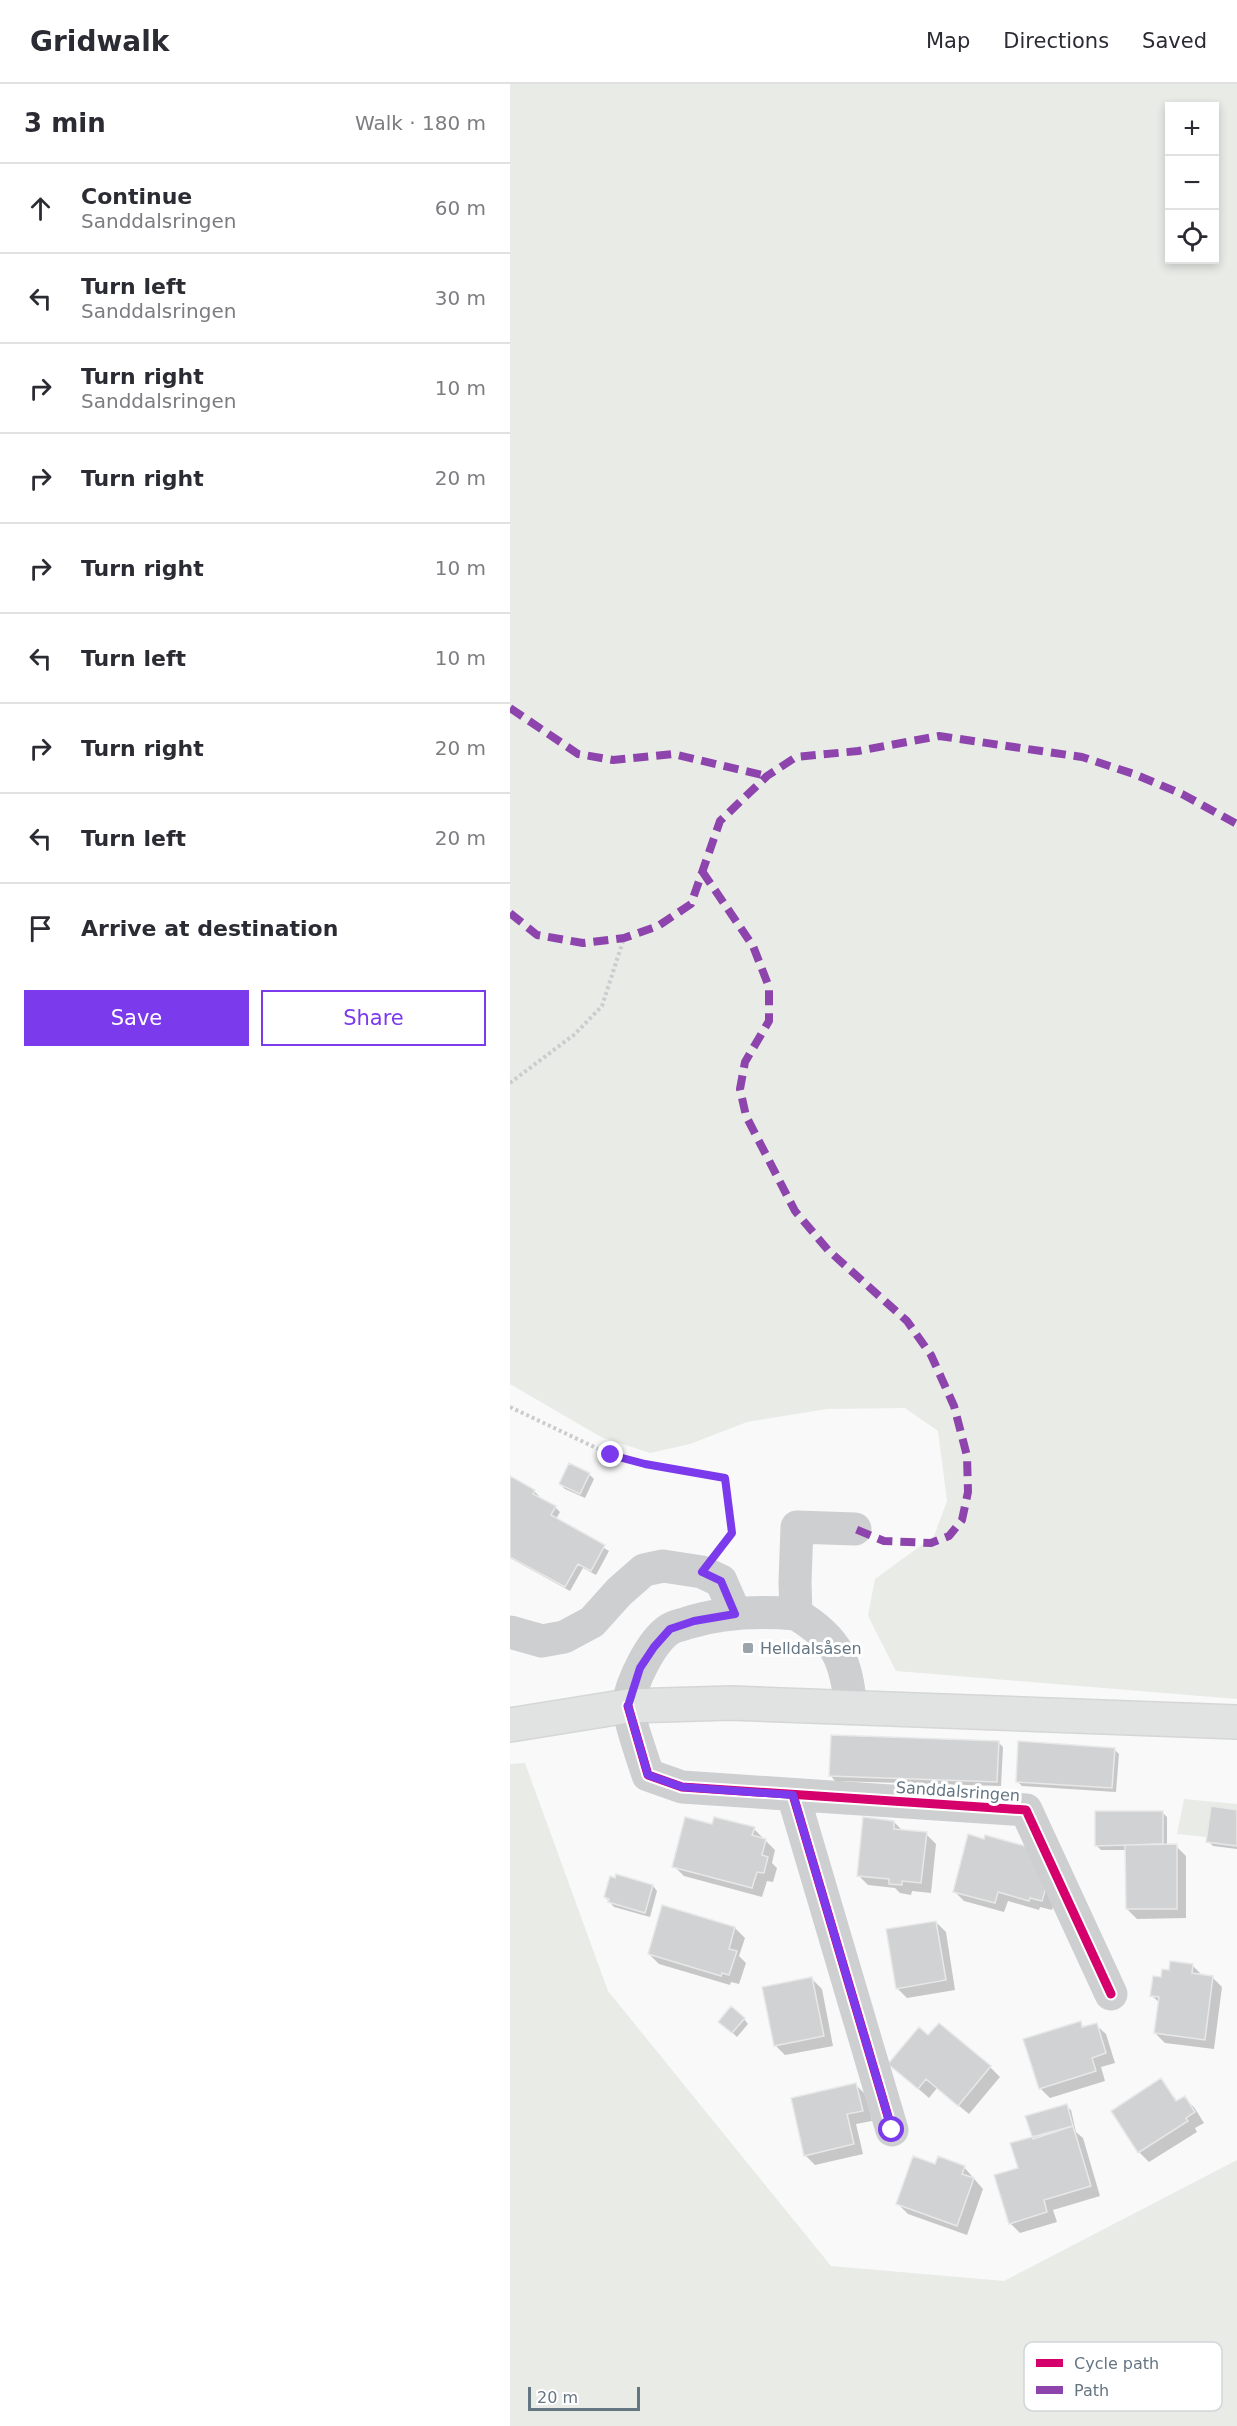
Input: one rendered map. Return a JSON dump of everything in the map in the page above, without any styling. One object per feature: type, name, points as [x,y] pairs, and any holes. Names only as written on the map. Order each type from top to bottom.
[{"type":"main road","points":[[510,1725],[628,1706],[731,1702],[1237,1722]]},
{"type":"street","points":[[796,1614],[797,1527],[855,1529]]},
{"type":"street","points":[[510,1632],[542,1641],[564,1637],[592,1622],[619,1592],[644,1570],[663,1566],[702,1572],[721,1581],[735,1614]]},
{"type":"street","points":[[628,1706],[640,1668],[670,1629],[694,1621],[735,1614],[767,1612],[796,1614],[815,1625],[834,1645],[847,1675],[851,1708]]},
{"type":"street","name":"Sanddalsringen","points":[[628,1706],[648,1775],[682,1787],[1026,1810],[1111,1994]]},
{"type":"street","points":[[793,1795],[892,2130]]},
{"type":"path","points":[[510,1083],[575,1034],[602,1006],[624,938]]},
{"type":"path","points":[[510,1407],[611,1455],[645,1464],[725,1478],[732,1533],[702,1572]]},
{"type":"shaded area","points":[[510,84],[1237,84],[1237,1699],[896,1671],[868,1616],[875,1579],[934,1536],[947,1501],[938,1431],[905,1408],[827,1409],[747,1422],[690,1444],[650,1453],[601,1437],[510,1384]]},
{"type":"shaded area","points":[[525,1763],[608,1991],[831,2266],[1004,2281],[1237,2160],[1237,2426],[510,2426],[510,1764]]},
{"type":"shaded area","points":[[1184,1799],[1237,1804],[1237,1840],[1177,1834]]},
{"type":"building","points":[[569,1463],[590,1473],[580,1494],[559,1484]]},
{"type":"building","points":[[510,1476],[535,1490],[533,1494],[556,1506],[551,1515],[605,1545],[591,1571],[578,1564],[565,1587],[510,1557]]},
{"type":"building","points":[[831,1735],[999,1741],[997,1782],[829,1776]]},
{"type":"building","points":[[1018,1741],[1115,1748],[1112,1788],[1016,1782]]},
{"type":"building","points":[[1211,1806],[1237,1810],[1237,1846],[1206,1842]]},
{"type":"building","points":[[1095,1811],[1163,1811],[1163,1844],[1095,1846]]},
{"type":"building","points":[[685,1817],[712,1824],[714,1817],[755,1827],[752,1835],[766,1839],[762,1855],[768,1857],[764,1873],[757,1872],[752,1888],[672,1867]]},
{"type":"building","points":[[863,1817],[894,1821],[894,1829],[927,1832],[921,1883],[902,1881],[902,1885],[889,1884],[889,1879],[857,1876]]},
{"type":"building","points":[[968,1834],[984,1839],[985,1835],[1043,1851],[1050,1874],[1042,1901],[1030,1898],[1029,1901],[998,1892],[995,1903],[953,1892]]},
{"type":"building","points":[[1177,1844],[1177,1909],[1126,1909],[1125,1845]]},
{"type":"building","points":[[616,1874],[653,1885],[645,1913],[608,1902],[609,1899],[604,1897],[610,1876],[615,1878]]},
{"type":"building","points":[[662,1905],[735,1927],[729,1949],[737,1951],[729,1975],[722,1973],[721,1976],[648,1954]]},
{"type":"building","points":[[936,1921],[946,1980],[896,1989],[886,1929]]},
{"type":"building","points":[[1170,1961],[1193,1964],[1192,1973],[1213,1976],[1205,2040],[1154,2033],[1159,1997],[1150,1996],[1153,1976],[1161,1977],[1162,1969],[1169,1970]]},
{"type":"building","points":[[812,1977],[824,2036],[774,2046],[762,1987]]},
{"type":"building","points":[[731,2006],[745,2018],[732,2033],[718,2022]]},
{"type":"building","points":[[1081,2021],[1082,2027],[1097,2023],[1106,2053],[1092,2058],[1096,2071],[1039,2089],[1023,2039]]},
{"type":"building","points":[[939,2023],[991,2066],[958,2106],[926,2079],[918,2089],[888,2064],[919,2027],[928,2035]]},
{"type":"building","points":[[1161,2078],[1176,2101],[1185,2096],[1195,2112],[1186,2118],[1188,2121],[1138,2153],[1111,2111]]},
{"type":"building","points":[[856,2083],[863,2111],[847,2114],[854,2144],[804,2156],[791,2098]]},
{"type":"building","points":[[1067,2104],[1073,2126],[1033,2139],[1025,2116]]},
{"type":"building","points":[[1073,2126],[1091,2186],[1044,2200],[1047,2212],[1009,2224],[994,2175],[1018,2168],[1010,2143]]},
{"type":"building","points":[[913,2156],[935,2164],[938,2156],[965,2166],[962,2174],[974,2178],[957,2226],[896,2204]]},
{"type":"marked path","points":[[510,708],[578,754],[613,760],[673,754],[767,776]]},
{"type":"marked path","points":[[510,913],[537,935],[583,943],[624,938],[658,926],[691,904],[720,821],[767,776],[796,757],[858,751],[939,736],[1082,757],[1134,774],[1182,794],[1237,824]]},
{"type":"marked path","points":[[702,871],[753,946],[769,987],[769,1021],[745,1062],[740,1089],[746,1116],[795,1211],[828,1250],[907,1321],[931,1355],[954,1406],[967,1456],[968,1492],[962,1520],[949,1536],[931,1543],[884,1541],[855,1529]]},
{"type":"cycle path","points":[[628,1706],[648,1775],[682,1787],[1026,1810],[1111,1994]]},
{"type":"cycle path","points":[[793,1795],[892,2130]]},
{"type":"place","name":"Helldalsåsen","points":[[748,1648]]},
{"type":"route","points":[[611,1455],[645,1464],[725,1478],[732,1533],[702,1572],[721,1581],[735,1614],[694,1621],[670,1629],[640,1668],[628,1706],[648,1775],[682,1787],[793,1795],[892,2130]]}]
